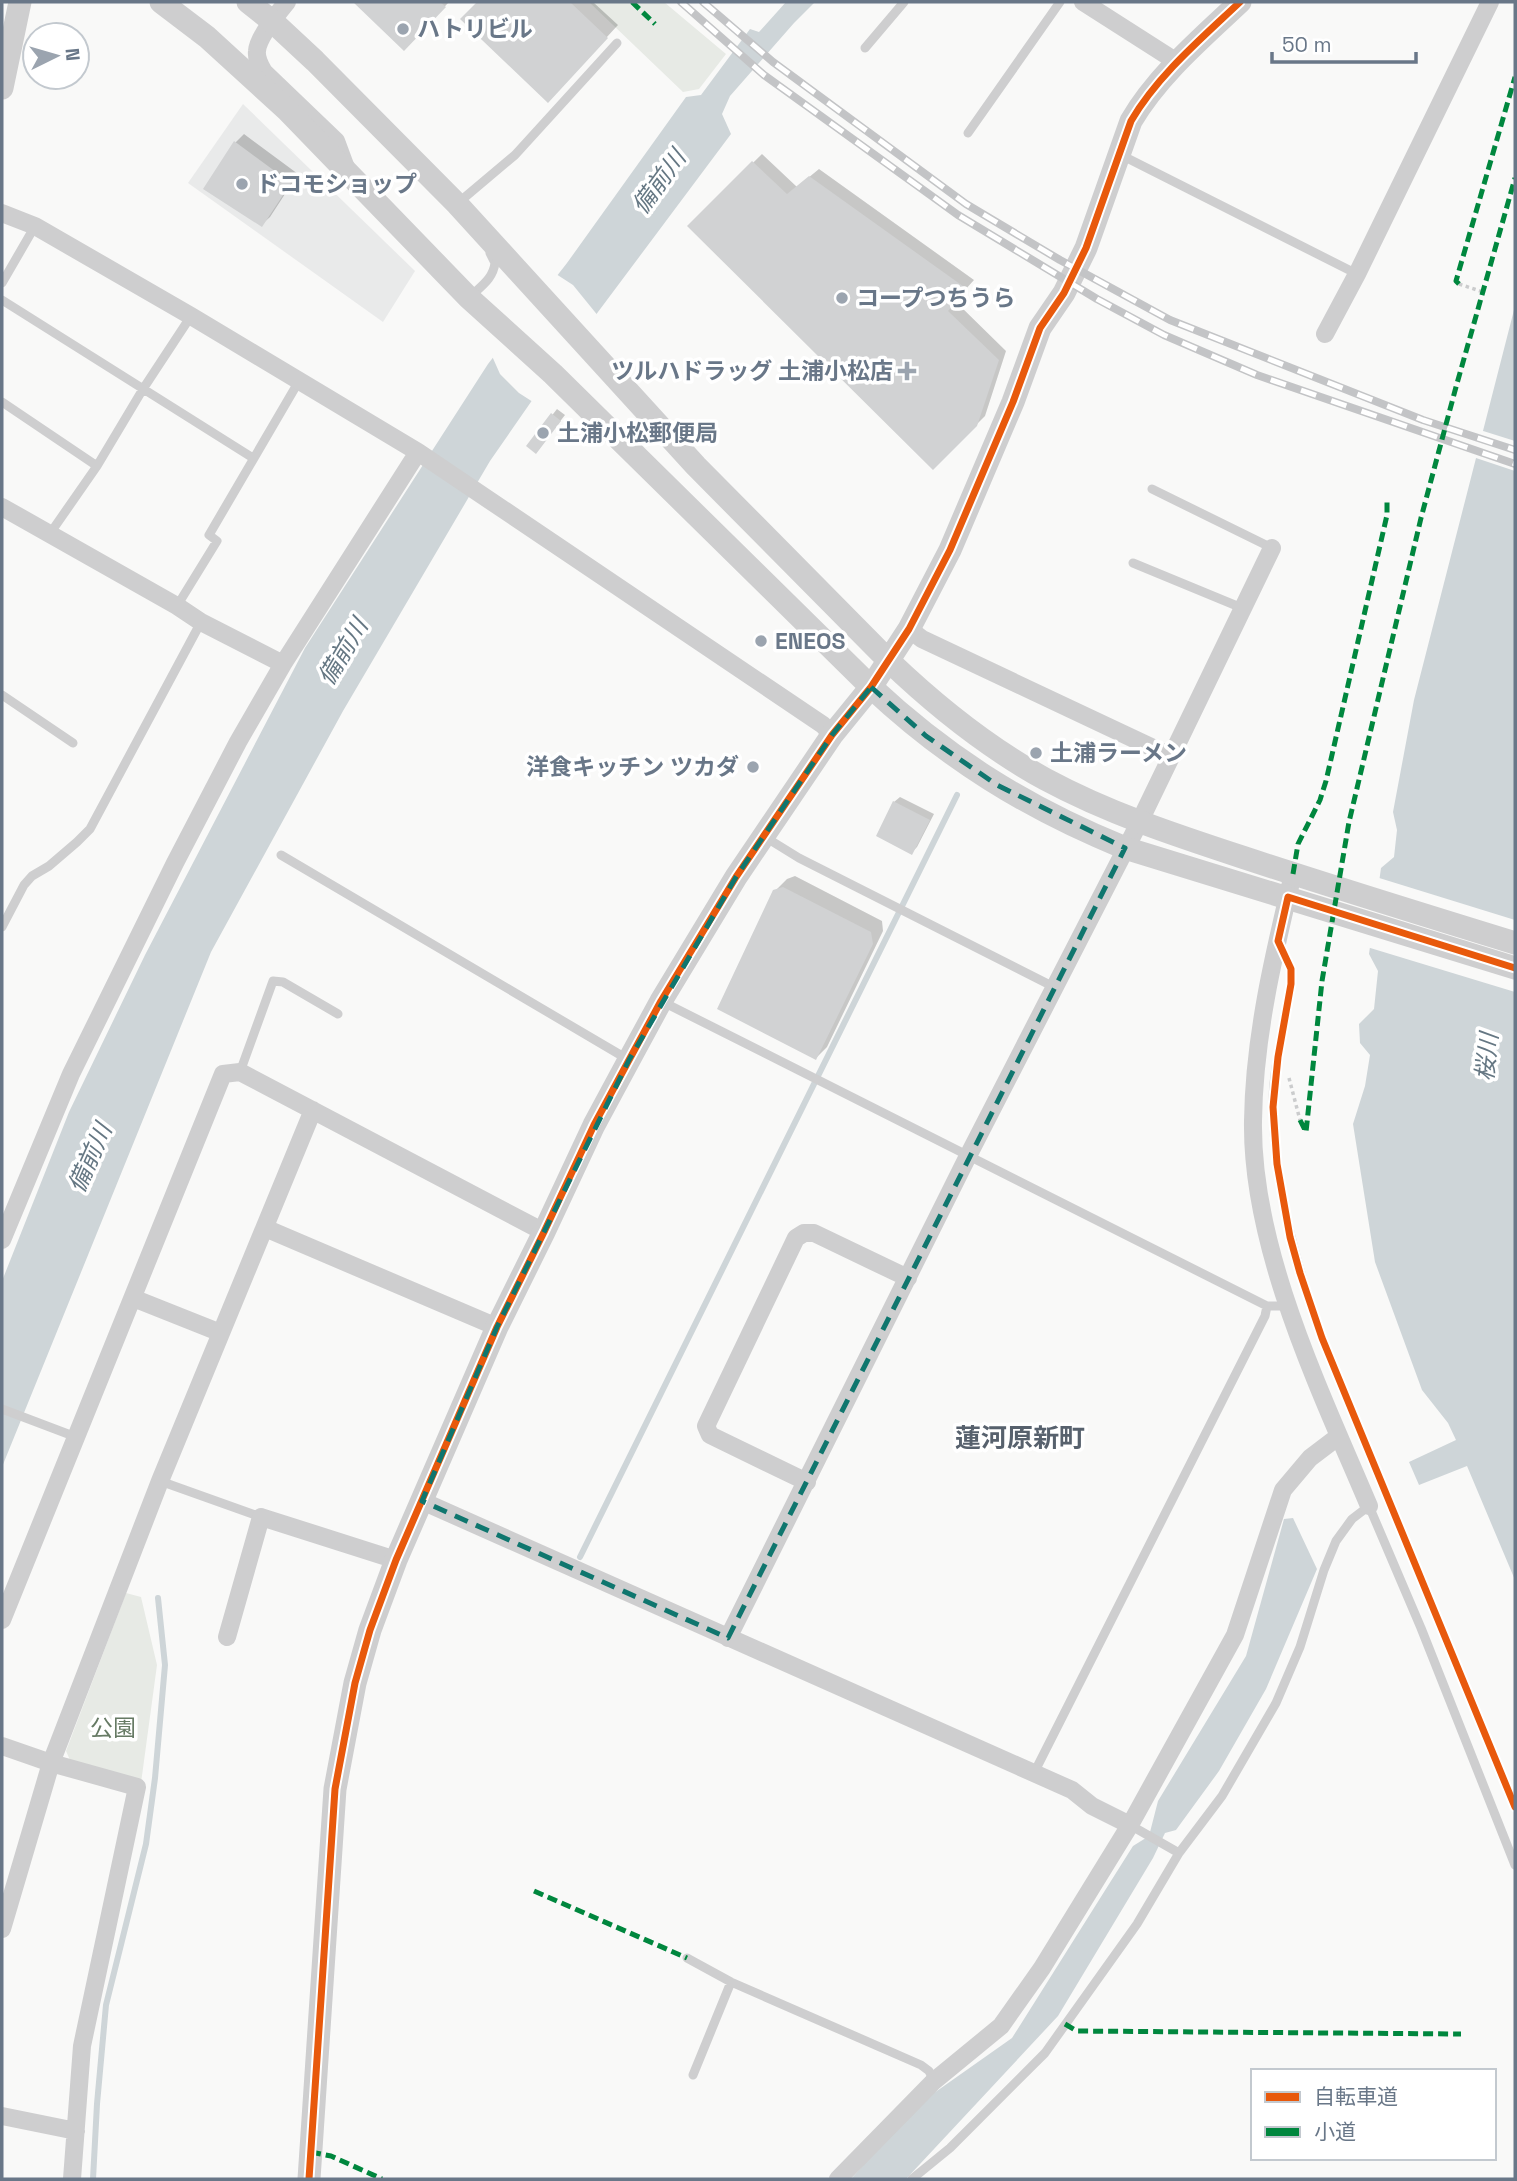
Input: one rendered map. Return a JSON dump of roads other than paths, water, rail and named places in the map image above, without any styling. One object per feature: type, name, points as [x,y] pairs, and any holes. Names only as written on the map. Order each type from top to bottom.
[{"type":"street","points":[[2,88],[20,2]]},
{"type":"street","points":[[161,2],[207,37],[287,110],[468,298],[553,374],[871,687],[926,736],[997,785],[1081,830],[1125,848],[1515,968]]},
{"type":"street","points":[[248,2],[272,21],[457,204],[696,466],[889,661],[915,686],[978,737],[1046,779],[1139,822],[1302,877],[1515,943]]},
{"type":"street","points":[[287,2],[256,48],[258,61],[264,72],[336,141],[349,176]]},
{"type":"street","points":[[1083,2],[1177,62]]},
{"type":"street","points":[[309,2179],[335,1789],[355,1683],[370,1630],[396,1560],[497,1327],[594,1125],[661,1001],[736,877],[832,735],[889,661],[909,629],[950,550],[1013,402],[1040,328],[1064,293],[1086,248],[1130,121],[1177,62],[1240,2]]},
{"type":"street","points":[[1325,334],[1490,2]]},
{"type":"street","points":[[2,213],[35,226],[421,454],[823,724],[832,735]]},
{"type":"street","points":[[2,1240],[71,1074],[238,742],[283,664],[421,454]]},
{"type":"street","points":[[2,507],[201,622],[283,664]]},
{"type":"street","points":[[728,1638],[968,1156],[1139,822],[1272,548]]},
{"type":"street","points":[[909,629],[922,639],[1170,756]]},
{"type":"street","points":[[1302,877],[1298,900],[1278,942],[1259,1043],[1253,1122],[1255,1167],[1265,1226],[1287,1306],[1368,1506]]},
{"type":"street","points":[[2,1620],[223,1074],[240,1072],[544,1232]]},
{"type":"street","points":[[2,1929],[51,1763],[160,1481],[313,1110]]},
{"type":"street","points":[[265,1228],[497,1327]]},
{"type":"street","points":[[807,1482],[710,1435],[706,1426],[796,1238],[804,1233],[814,1233],[908,1279]]},
{"type":"street","points":[[133,1298],[221,1333]]},
{"type":"street","points":[[838,2179],[934,2081],[1001,2026],[1042,1968],[1134,1828],[1235,1635],[1283,1490],[1310,1458],[1339,1436]]},
{"type":"street","points":[[422,1501],[1072,1790],[1092,1806],[1134,1828]]},
{"type":"street","points":[[227,1637],[261,1517],[396,1560]]},
{"type":"street","points":[[2,1746],[137,1787],[82,2046],[72,2179]]},
{"type":"street","points":[[2,2116],[76,2131]]},
{"type":"lane","points":[[865,48],[904,2]]},
{"type":"lane","points":[[968,133],[1059,2]]},
{"type":"lane","points":[[468,298],[489,280],[494,273],[495,263],[492,255],[456,212],[457,204],[515,155],[617,43]]},
{"type":"lane","points":[[1118,154],[1357,274]]},
{"type":"lane","points":[[2,283],[35,226]]},
{"type":"lane","points":[[2,300],[253,458]]},
{"type":"lane","points":[[49,535],[97,466],[191,316]]},
{"type":"lane","points":[[177,606],[217,541],[209,536],[299,381]]},
{"type":"lane","points":[[2,402],[97,466]]},
{"type":"lane","points":[[1152,489],[1272,548]]},
{"type":"lane","points":[[1133,563],[1242,608]]},
{"type":"lane","points":[[2,927],[5,914],[32,876],[59,858],[90,829],[201,622]]},
{"type":"lane","points":[[2,695],[74,743]]},
{"type":"lane","points":[[764,836],[799,858],[1054,987]]},
{"type":"lane","points":[[281,855],[629,1060]]},
{"type":"lane","points":[[1278,942],[1291,969],[1291,984],[1278,1057],[1273,1119],[1283,1202],[1300,1273],[1327,1351],[1515,1807]]},
{"type":"lane","points":[[240,1072],[273,981],[283,982],[338,1014]]},
{"type":"lane","points":[[661,1001],[1267,1306],[1287,1306]]},
{"type":"lane","points":[[1034,1773],[1259,1329],[1267,1306]]},
{"type":"lane","points":[[2,1409],[76,1437]]},
{"type":"lane","points":[[160,1481],[261,1517]]},
{"type":"lane","points":[[912,2179],[950,2148],[1045,2053],[1137,1924],[1179,1853],[1222,1796],[1276,1703],[1300,1647],[1336,1541],[1352,1519],[1368,1506],[1421,1628],[1515,1865]]},
{"type":"lane","points":[[1134,1828],[1179,1853]]},
{"type":"lane","points":[[687,1958],[732,1982],[920,2065],[929,2071],[934,2081]]},
{"type":"lane","points":[[693,2075],[732,1982]]},
{"type":"water","name":"備前川","points":[[786,2],[815,2],[730,96],[722,114],[731,134],[533,399],[490,461],[343,711],[211,952],[2,1467],[2,1281],[69,1112],[145,955],[305,648],[488,364],[567,263],[686,97],[701,95],[750,29],[759,32]]},
{"type":"water","name":"桜川","points":[[1515,306],[1515,1580],[1467,1466],[1419,1485],[1409,1462],[1456,1440],[1448,1423],[1422,1390],[1375,1262],[1353,1124],[1365,1086],[1370,1055],[1360,1043],[1359,1024],[1374,1009],[1378,971],[1369,954],[1381,868],[1394,857],[1397,830],[1393,812],[1414,700]]},
{"type":"water","points":[[1293,1518],[1317,1569],[1266,1689],[1219,1771],[1176,1830],[1165,1833],[1153,1858],[1058,2016],[906,2179],[851,2179],[934,2093],[1012,2038],[1133,1846],[1149,1836],[1158,1801],[1246,1656],[1284,1519]]},
{"type":"waterway","points":[[580,1557],[957,795]]},
{"type":"waterway","points":[[93,2179],[106,2005],[146,1844],[155,1778],[165,1665],[158,1598]]},
{"type":"railway","points":[[681,2],[764,75],[958,215],[1097,299],[1164,335],[1257,375],[1515,464]]},
{"type":"railway","points":[[703,2],[773,62],[966,204],[1060,260],[1170,320],[1423,420],[1515,450]]},
{"type":"place","name":"ハトリビル","points":[[403,29]]},
{"type":"place","name":"ドコモショップ","points":[[242,184]]},
{"type":"place","name":"コープつちうら","points":[[842,298]]},
{"type":"place","name":"ツルハドラッグ 土浦小松店","points":[[907,371]]},
{"type":"place","name":"土浦小松郵便局","points":[[543,433]]},
{"type":"place","name":"ENEOS","points":[[761,641]]},
{"type":"place","name":"土浦ラーメン","points":[[1036,753]]},
{"type":"place","name":"洋食キッチン ツカダ","points":[[753,767]]},
{"type":"district","name":"蓮河原新町","points":[[1020,1438]]},
{"type":"park label","name":"公園","points":[[113,1728]]}]
